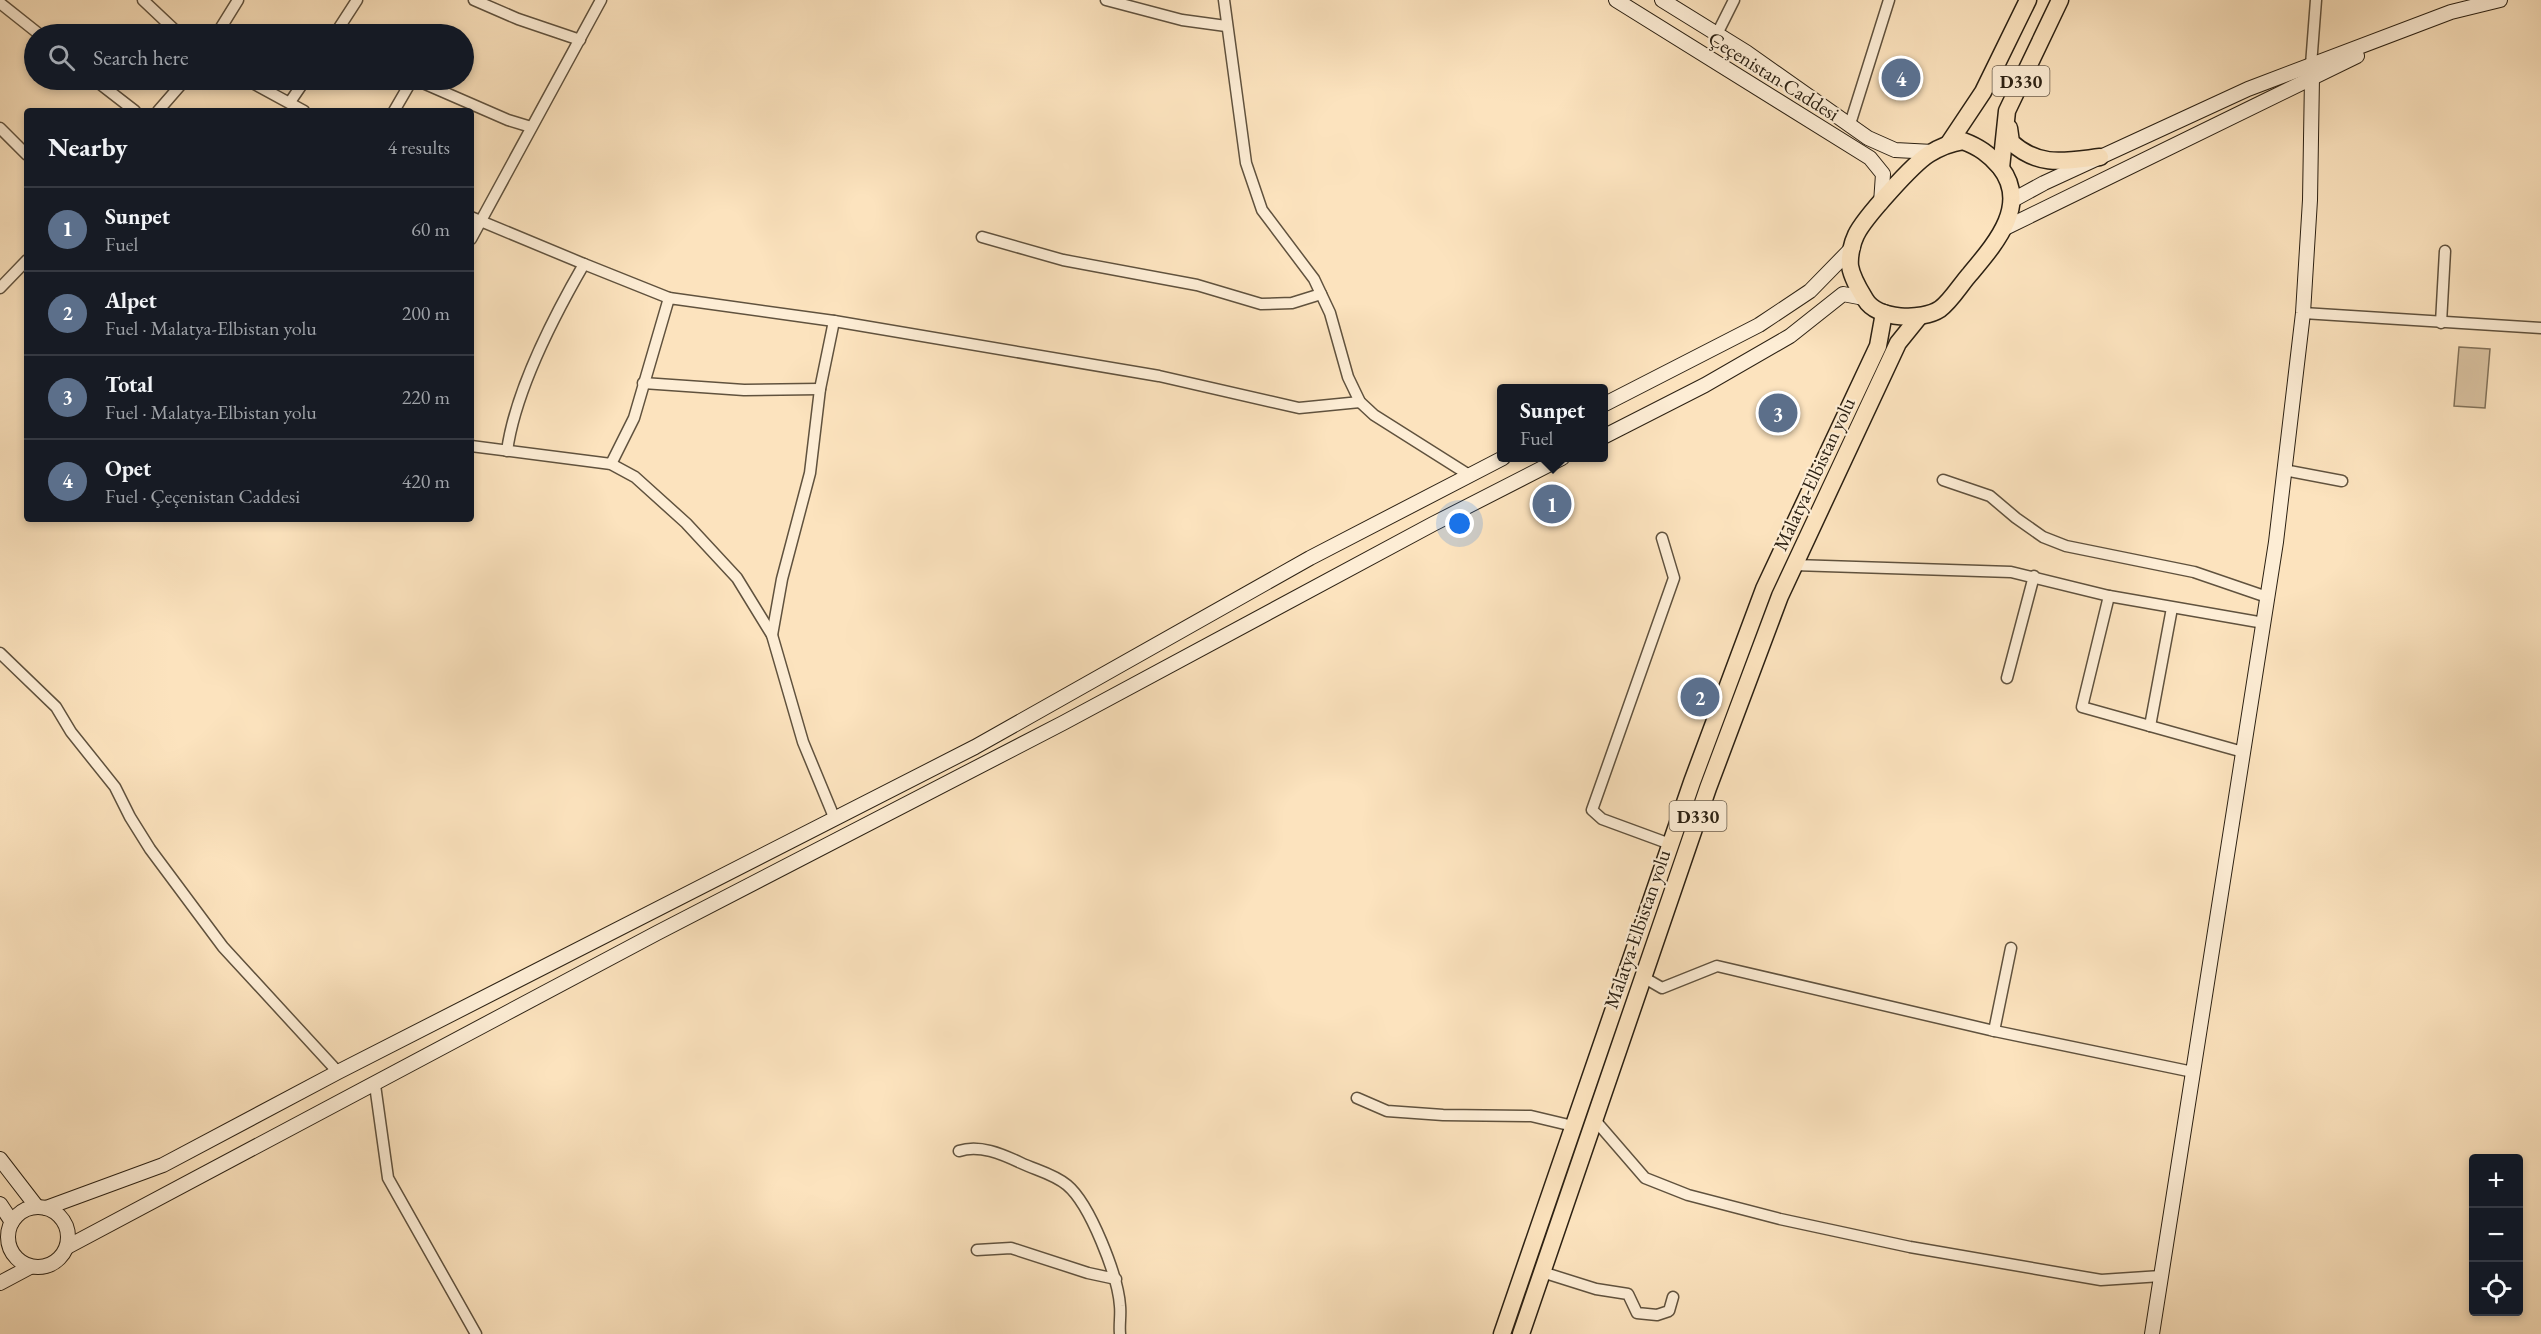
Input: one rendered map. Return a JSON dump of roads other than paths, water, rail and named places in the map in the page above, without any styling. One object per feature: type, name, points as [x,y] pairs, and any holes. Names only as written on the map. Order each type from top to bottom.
[{"type":"main road","name":"Çeçenistan Caddesi","points":[[1616,0],[1870,158],[1883,174],[1881,203]]},
{"type":"main road","name":"Çeçenistan Caddesi","points":[[1662,0],[1717,34],[1868,138],[1895,150],[1933,152]]},
{"type":"main road","name":"D330","points":[[2001,168],[2007,111],[2060,0]]},
{"type":"main road","points":[[2003,229],[2312,71],[2451,12],[2500,0]]},
{"type":"main road","name":"D330","points":[[1949,143],[1983,92],[2024,2]]},
{"type":"main road","points":[[2011,201],[2248,89],[2312,71]]},
{"type":"main road","points":[[2152,1334],[2264,623],[2284,470],[2303,313],[2310,200],[2312,71]]},
{"type":"main road","points":[[2007,111],[2011,142],[2022,153],[2050,162],[2100,157]]},
{"type":"main road","points":[[1963,141],[1977,146],[1991,156],[2009,178],[2011,209],[2003,229],[1990,250],[1941,308],[1919,317],[1884,313],[1867,304],[1850,266],[1856,234],[1903,177],[1933,152],[1949,143],[1963,141]]},
{"type":"main road","points":[[1608,402],[1759,325],[1810,291],[1853,247]]},
{"type":"main road","points":[[1608,434],[1705,385],[1790,336],[1843,294],[1864,298]]},
{"type":"main road","name":"Malatya-Elbistan yolu","points":[[1502,1334],[1670,844],[1764,589],[1878,346],[1884,313]]},
{"type":"main road","name":"Malatya-Elbistan yolu","points":[[1521,1334],[1708,788],[1780,596],[1898,343],[1919,317]]},
{"type":"main road","points":[[7,1231],[18,1214],[163,1165],[338,1072],[975,747],[1310,558],[1497,461]]},
{"type":"main road","points":[[0,1283],[30,1267],[45,1267],[54,1263],[67,1247],[657,933],[1063,723],[1432,524],[1554,462]]},
{"type":"main road","points":[[0,1159],[42,1207],[63,1219],[67,1228],[67,1247]]},
{"type":"main road","points":[[0,1204],[11,1251],[17,1259],[30,1267]]},
{"type":"street","points":[[143,0],[168,24]]},
{"type":"street","points":[[224,24],[238,0]]},
{"type":"street","points":[[341,24],[357,0]]},
{"type":"street","points":[[474,0],[518,19],[580,40]]},
{"type":"street","points":[[601,0],[531,128],[475,220],[669,298],[834,321],[1159,376],[1299,408],[1360,402]]},
{"type":"street","points":[[1106,0],[1182,20],[1226,26]]},
{"type":"street","points":[[1224,0],[1246,163],[1262,210],[1314,279],[1330,313],[1348,377],[1360,402],[1374,415],[1469,475]]},
{"type":"street","points":[[1717,34],[1734,0]]},
{"type":"street","points":[[1850,124],[1889,0]]},
{"type":"street","points":[[2312,71],[2316,0]]},
{"type":"street","points":[[0,3],[26,24]]},
{"type":"street","points":[[109,90],[131,108]]},
{"type":"street","points":[[161,108],[176,90]]},
{"type":"street","points":[[267,90],[299,108]]},
{"type":"street","points":[[290,102],[298,90]]},
{"type":"street","points":[[396,108],[408,90]]},
{"type":"street","points":[[438,90],[531,128]]},
{"type":"street","points":[[0,128],[24,151]]},
{"type":"street","points":[[982,237],[1063,260],[1197,285],[1261,304],[1292,303],[1321,294]]},
{"type":"street","points":[[2441,323],[2445,251]]},
{"type":"street","points":[[0,288],[24,263]]},
{"type":"street","points":[[507,451],[510,430],[519,401],[559,308],[584,264]]},
{"type":"street","points":[[611,464],[634,418],[669,298]]},
{"type":"street","points":[[2303,313],[2541,328]]},
{"type":"street","points":[[772,635],[782,579],[810,473],[819,389],[834,321]]},
{"type":"street","points":[[643,383],[744,390],[819,389]]},
{"type":"street","points":[[474,446],[611,464],[635,477],[686,523],[737,578],[772,635],[803,742],[834,817]]},
{"type":"street","points":[[2284,470],[2342,481]]},
{"type":"street","points":[[1943,480],[1990,496],[2043,537],[2066,546],[2194,572],[2267,597]]},
{"type":"street","points":[[1662,538],[1674,578],[1592,810],[1602,819],[1670,844]]},
{"type":"street","points":[[1794,565],[1986,570],[2034,576],[2109,596],[2264,623]]},
{"type":"street","points":[[2007,678],[2034,576]]},
{"type":"street","points":[[2109,596],[2082,707],[2243,752]]},
{"type":"street","points":[[2150,726],[2172,608]]},
{"type":"street","points":[[0,653],[56,707],[71,732],[115,787],[150,849],[223,947],[338,1072]]},
{"type":"street","points":[[1994,1031],[2011,948]]},
{"type":"street","points":[[1643,977],[1662,988],[1717,966],[1994,1031],[2193,1072]]},
{"type":"street","points":[[375,1085],[388,1178],[476,1334]]},
{"type":"street","points":[[1357,1098],[1387,1111],[1443,1115],[1531,1116],[1574,1126]]},
{"type":"street","points":[[1594,1119],[1645,1178],[1689,1195],[1780,1219],[1955,1255],[2101,1280],[2161,1276]]},
{"type":"street","points":[[959,1151],[969,1148],[1003,1154],[1068,1185],[1080,1201],[1103,1244],[1116,1280],[1120,1306],[1120,1334]]},
{"type":"street","points":[[977,1250],[1011,1248],[1116,1280]]},
{"type":"street","points":[[1542,1272],[1596,1289],[1628,1294],[1637,1312],[1657,1315],[1669,1311],[1673,1297]]},
{"type":"place","name":"Opet","points":[[1901,78]]},
{"type":"place","name":"Total","points":[[1778,413]]},
{"type":"place","name":"Sunpet","points":[[1552,504]]},
{"type":"place","name":"Alpet","points":[[1700,697]]}]
